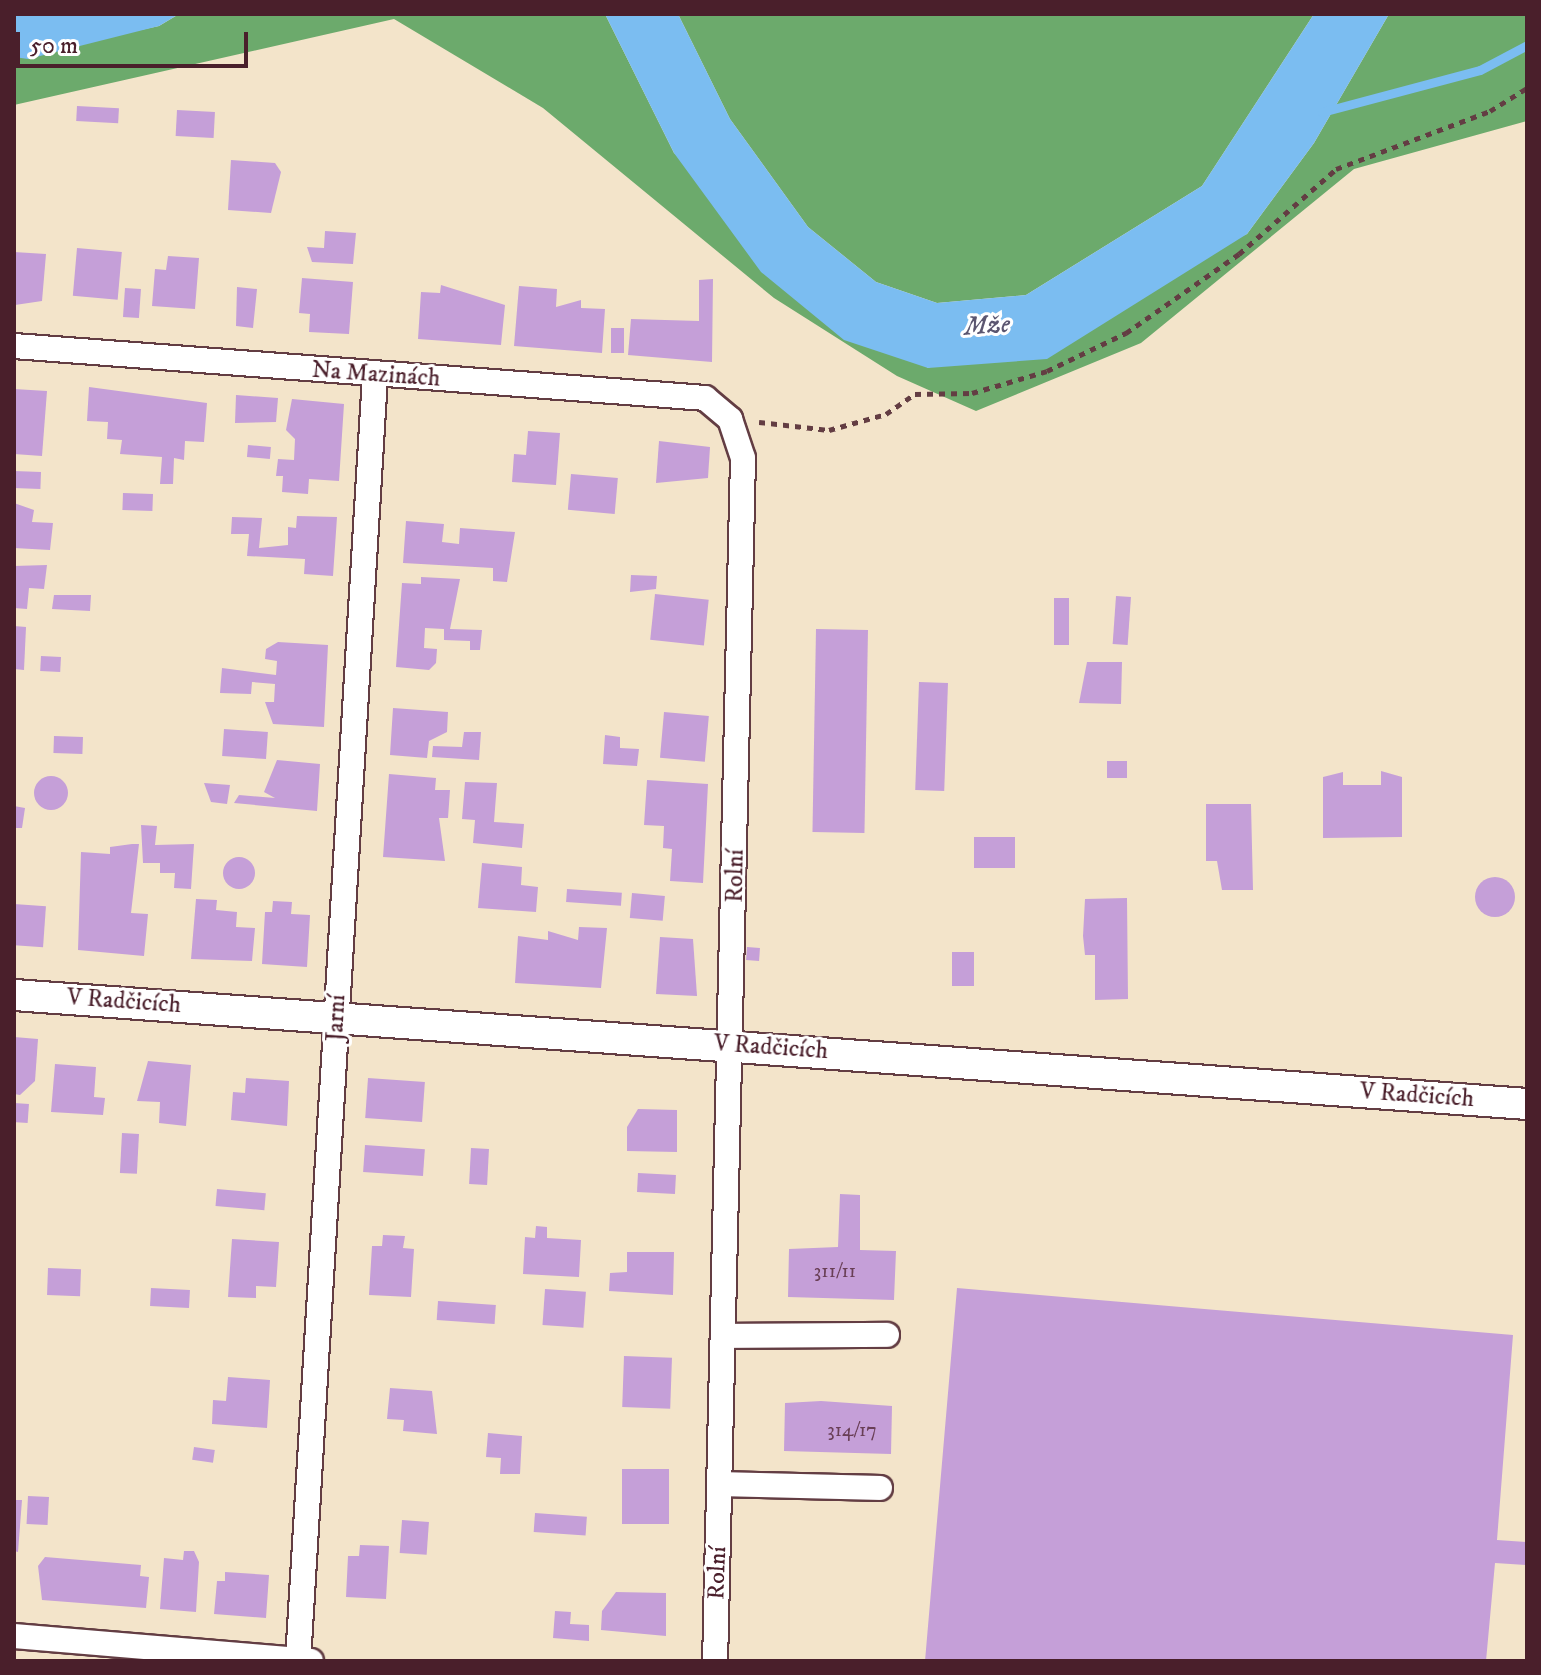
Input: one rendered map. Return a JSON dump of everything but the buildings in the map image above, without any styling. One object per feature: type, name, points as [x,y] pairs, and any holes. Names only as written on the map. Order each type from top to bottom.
[{"type":"street","name":"Na Mazinách","points":[[14,346],[705,398],[730,419]]},
{"type":"street","name":"Jarní","points":[[298,1661],[375,375]]},
{"type":"street","name":"Rolní","points":[[715,1661],[733,1045],[743,458],[730,419]]},
{"type":"street","name":"V Radčicích","points":[[14,995],[1527,1104]]},
{"type":"street","points":[[725,1336],[887,1335]]},
{"type":"street","points":[[720,1484],[880,1488]]},
{"type":"street","points":[[14,1636],[311,1661]]},
{"type":"path","points":[[730,419],[829,430],[874,419],[915,394],[972,393],[1047,371],[1126,333],[1239,254],[1336,169],[1490,111],[1527,88]]},
{"type":"green space","points":[[179,14],[605,14],[674,153],[928,368],[1247,234],[1314,143],[1389,14],[1527,14],[1527,121],[1354,169],[1141,343],[976,411],[897,376],[774,298],[543,108],[394,19],[14,105],[14,57],[159,26]]},
{"type":"green space","points":[[678,14],[1314,14],[1202,186],[1026,295],[937,303],[876,282],[808,227],[730,119]]},
{"type":"water","points":[[14,14],[179,14],[159,26],[28,59],[14,57]]},
{"type":"water","name":"Mže","points":[[605,14],[678,14],[730,119],[808,227],[876,282],[937,303],[1026,295],[1202,186],[1314,14],[1389,14],[1314,143],[1247,234],[1047,359],[928,368],[844,340],[761,272],[674,153]]},
{"type":"waterway","points":[[1322,112],[1480,70],[1527,45]]}]
